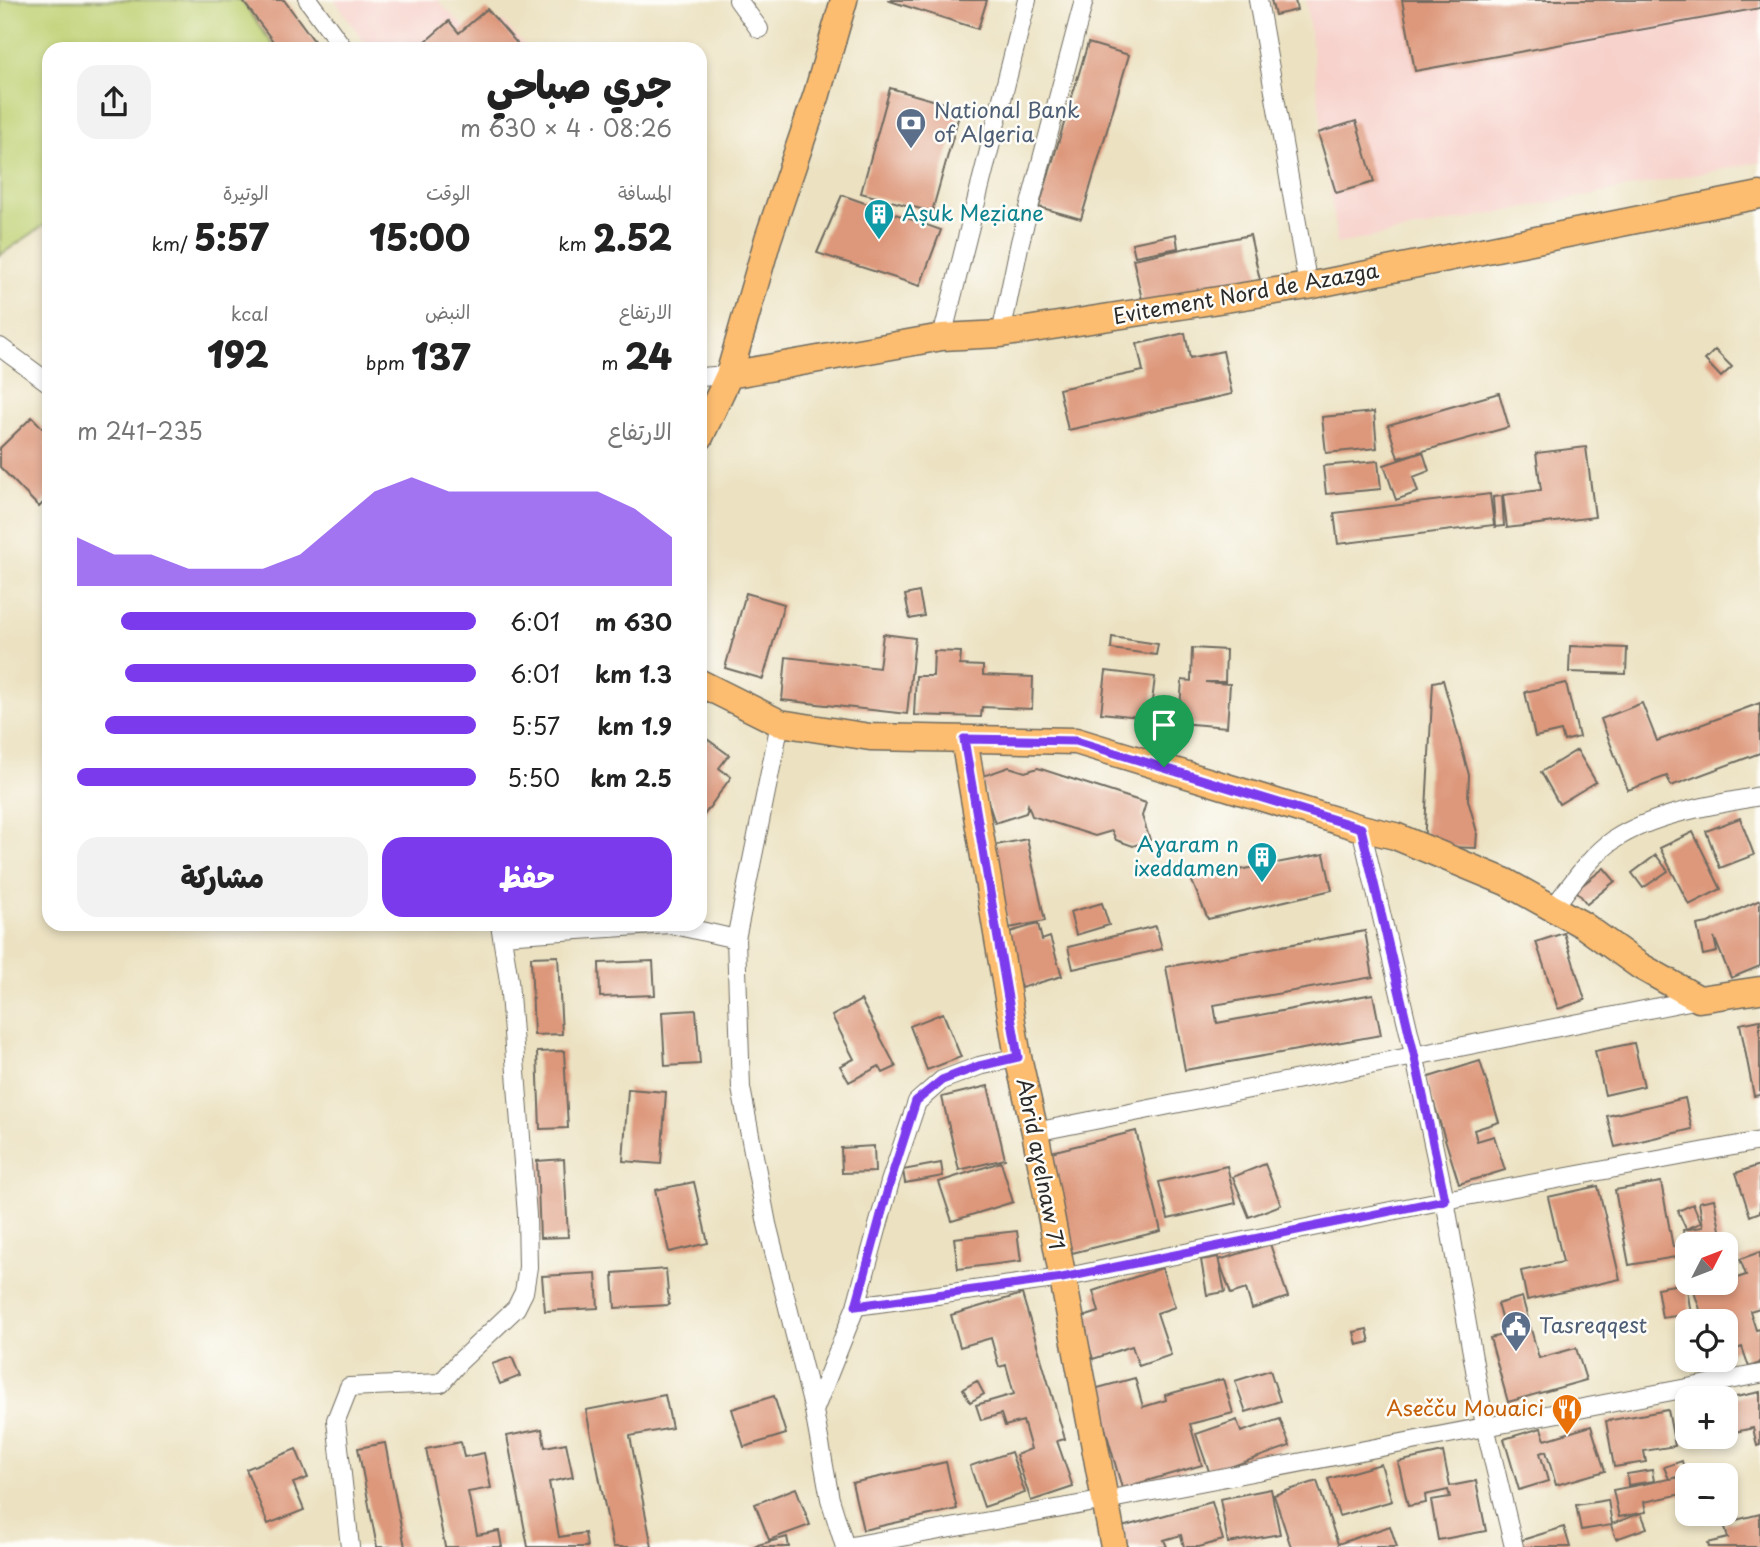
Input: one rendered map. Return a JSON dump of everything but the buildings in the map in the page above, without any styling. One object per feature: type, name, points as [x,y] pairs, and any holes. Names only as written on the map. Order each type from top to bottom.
[{"type":"main road","points":[[707,422],[729,374],[768,239],[817,94],[844,0]]},
{"type":"main road","name":"Evitement Nord de Azazga","points":[[729,374],[943,337],[1000,334],[1308,286],[1760,195]]},
{"type":"main road","points":[[707,686],[780,723],[870,737],[1076,741],[1395,836],[1506,882],[1583,925],[1640,966],[1699,999],[1760,990]]},
{"type":"main road","name":"Abrid aɣelnaw 71","points":[[964,739],[1018,1057],[1035,1132],[1114,1547]]},
{"type":"street","points":[[308,0],[339,42]]},
{"type":"street","points":[[738,0],[759,29]]},
{"type":"street","points":[[943,337],[1027,0]]},
{"type":"street","points":[[1000,334],[1020,242],[1084,0]]},
{"type":"street","points":[[1258,0],[1308,286]]},
{"type":"street","points":[[0,347],[42,378]]},
{"type":"street","points":[[707,376],[729,374]]},
{"type":"street","points":[[780,723],[736,939],[741,1088],[767,1224],[814,1411],[830,1499],[845,1547],[1107,1500],[1760,1374]]},
{"type":"street","points":[[1553,908],[1590,862],[1614,840],[1638,827],[1691,810],[1760,796]]},
{"type":"street","points":[[1361,828],[1415,1058],[1445,1200],[1485,1426],[1514,1547]]},
{"type":"street","points":[[350,1547],[336,1420],[349,1387],[441,1383],[459,1362],[516,1308],[524,1292],[528,1267],[527,1215],[509,981],[501,931]]},
{"type":"street","points":[[701,931],[736,939]]},
{"type":"street","points":[[1035,1132],[1699,999]]},
{"type":"street","points":[[814,1411],[856,1306],[890,1182],[916,1101],[942,1080],[979,1066],[1018,1057]]},
{"type":"street","points":[[856,1306],[1062,1278],[1445,1200],[1760,1141]]},
{"type":"shaded area","points":[[335,0],[437,0],[477,40],[503,21],[522,42],[364,42]]},
{"type":"shaded area","points":[[1306,0],[1760,0],[1760,162],[1337,244]]},
{"type":"green space","points":[[0,0],[241,0],[271,42],[42,42],[42,227],[0,255]]},
{"type":"place","name":"National Bank of Algeria","points":[[911,150]]},
{"type":"place","name":"Aṣuk Meẓiane","points":[[879,241]]},
{"type":"place","name":"Aɣaram n ixeddamen","points":[[1262,884]]},
{"type":"place","name":"Tasreqqest","points":[[1516,1353]]},
{"type":"place","name":"Asečču Mouaici","points":[[1567,1436]]},
{"type":"route","points":[[964,739],[1076,741],[1164,767],[1361,828],[1445,1200],[1062,1278],[856,1306],[890,1182],[916,1101],[942,1080],[979,1066],[1018,1057],[964,739]]}]
